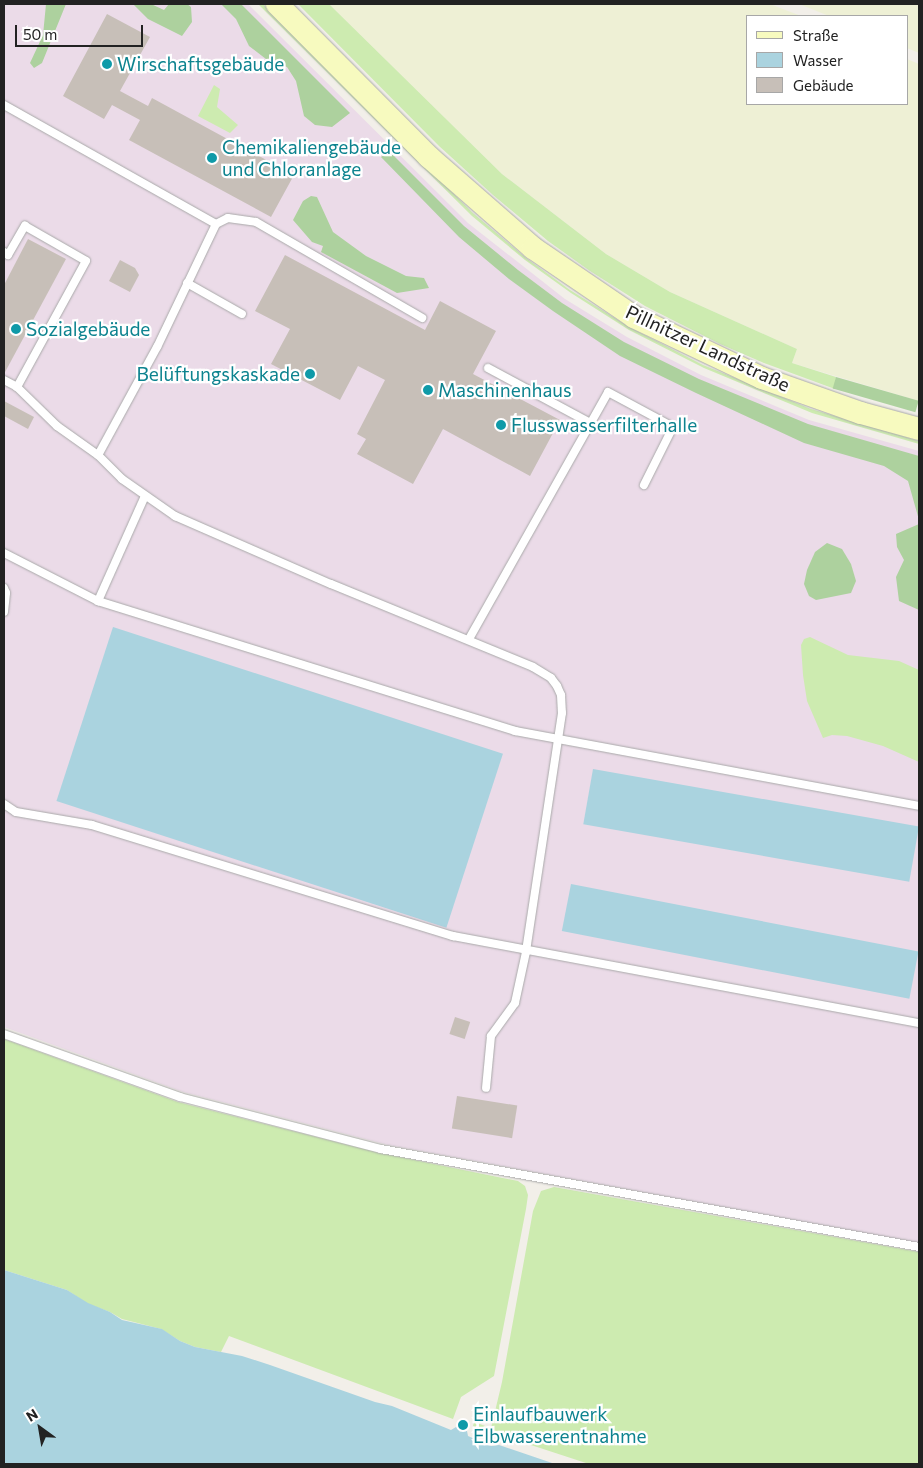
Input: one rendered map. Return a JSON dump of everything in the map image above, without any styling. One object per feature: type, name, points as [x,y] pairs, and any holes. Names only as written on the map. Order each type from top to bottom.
[{"type":"main road","name":"Pillnitzer Landstraße","points":[[277,4],[429,157],[533,248],[634,317],[762,378],[861,413],[919,429]]},
{"type":"lane","points":[[4,105],[216,224]]},
{"type":"lane","points":[[98,455],[157,347],[216,224],[228,218],[256,222],[422,318]]},
{"type":"lane","points":[[5,256],[25,226],[86,261],[17,387]]},
{"type":"lane","points":[[187,283],[242,314]]},
{"type":"lane","points":[[488,368],[590,423]]},
{"type":"lane","points":[[4,380],[17,387],[57,426],[98,455],[122,479],[175,516],[331,584],[533,667],[551,678],[561,695],[562,713],[526,952],[515,1004],[491,1036],[486,1088]]},
{"type":"lane","points":[[469,640],[608,392],[673,427],[644,485]]},
{"type":"lane","points":[[98,601],[145,496]]},
{"type":"lane","points":[[4,553],[98,601],[515,731],[919,806]]},
{"type":"lane","points":[[4,588],[6,593],[4,612]]},
{"type":"lane","points":[[4,804],[16,812],[92,825],[453,936],[526,952],[919,1023]]},
{"type":"lane","points":[[4,1034],[180,1098],[381,1149],[919,1247]]},
{"type":"shaded area","points":[[4,4],[248,4],[468,223],[565,299],[627,337],[701,375],[809,420],[919,451],[919,1243],[388,1145],[183,1092],[4,1027]]},
{"type":"green space","points":[[46,4],[66,4],[42,63],[34,68],[30,63],[43,35]]},
{"type":"green space","points":[[133,4],[151,4],[164,10],[169,4],[187,4],[191,7],[192,22],[182,36],[148,19]]},
{"type":"green space","points":[[221,4],[241,4],[350,113],[332,127],[315,125],[304,116],[296,81],[287,67],[266,59],[249,46],[236,19]]},
{"type":"green space","points":[[258,4],[263,4],[473,213],[526,258],[570,290],[629,327],[703,365],[811,409],[919,441],[919,444],[812,413],[704,368],[629,330],[571,293],[525,260],[472,216]]},
{"type":"green space","points":[[298,4],[329,4],[502,174],[606,254],[670,292],[797,349],[792,363],[836,377],[835,389],[764,363],[720,344],[645,306],[590,271],[548,241],[439,146]]},
{"type":"green space","points":[[329,4],[770,4],[798,15],[746,15],[746,105],[908,105],[908,59],[919,64],[919,401],[792,363],[797,349],[670,292],[606,254],[502,174]]},
{"type":"green space","points":[[799,4],[919,4],[919,53],[908,48],[908,15],[826,15]]},
{"type":"green space","points":[[214,85],[220,89],[217,107],[238,125],[230,133],[198,116]]},
{"type":"green space","points":[[389,151],[464,226],[518,270],[562,303],[624,342],[699,379],[808,424],[919,456],[919,520],[908,481],[884,466],[804,443],[696,393],[620,356],[553,311],[509,279],[459,237],[381,157]]},
{"type":"green space","points":[[311,196],[317,197],[333,232],[366,256],[406,276],[424,278],[429,288],[397,293],[321,252],[323,246],[312,242],[293,220],[303,201]]},
{"type":"green space","points":[[836,377],[919,401],[915,412],[833,389]]},
{"type":"green space","points":[[919,524],[919,610],[899,601],[896,577],[904,560],[897,547],[896,534]]},
{"type":"green space","points":[[827,543],[842,549],[851,564],[856,581],[851,593],[816,600],[809,596],[804,584],[807,570],[815,552]]},
{"type":"green space","points":[[810,637],[848,655],[899,661],[919,670],[919,762],[883,746],[847,736],[832,735],[823,738],[807,701],[803,675],[801,645],[804,639]]},
{"type":"green space","points":[[4,1039],[178,1102],[380,1153],[518,1181],[525,1186],[528,1195],[494,1376],[461,1397],[453,1419],[229,1336],[221,1352],[195,1347],[180,1341],[161,1329],[122,1319],[110,1312],[88,1304],[67,1290],[4,1270]]},
{"type":"green space","points":[[554,1187],[919,1252],[919,1464],[589,1464],[473,1426],[474,1422],[491,1428],[502,1382],[533,1211],[541,1191]]},
{"type":"water","points":[[113,627],[503,754],[446,928],[56,801]]},
{"type":"water","points":[[593,769],[919,826],[909,882],[583,824]]},
{"type":"water","points":[[571,884],[918,952],[909,999],[562,931]]},
{"type":"water","points":[[4,1270],[67,1290],[122,1320],[162,1329],[180,1341],[195,1347],[242,1356],[270,1365],[375,1402],[392,1406],[451,1430],[456,1427],[461,1429],[459,1433],[462,1429],[467,1431],[468,1436],[491,1446],[499,1445],[555,1464],[4,1464]]},
{"type":"building","name":"Chemikaliengebäude und Chloranlage","points":[[107,14],[150,37],[120,91],[148,106],[152,98],[294,175],[271,217],[129,140],[140,120],[112,105],[104,119],[63,96]]},
{"type":"building","name":"Sozialgebäude","points":[[28,239],[66,259],[4,374],[4,285]]},
{"type":"building","points":[[285,255],[425,330],[440,301],[496,331],[473,374],[560,420],[530,476],[443,429],[413,484],[357,454],[366,439],[357,434],[385,380],[358,366],[340,400],[271,364],[290,329],[255,311]]},
{"type":"building","points":[[120,260],[135,268],[139,275],[130,292],[109,281]]},
{"type":"building","points":[[4,401],[34,417],[28,429],[4,416]]},
{"type":"building","points":[[455,1017],[470,1022],[465,1039],[449,1034]]},
{"type":"building","points":[[457,1096],[517,1106],[512,1138],[452,1129]]},
{"type":"place","name":"Wirschaftsgebäude","points":[[107,64]]},
{"type":"place","name":"Chemikaliengebäude und Chloranlage","points":[[212,158]]},
{"type":"place","name":"Sozialgebäude","points":[[16,329]]},
{"type":"place","name":"Belüftungskaskade","points":[[310,374]]},
{"type":"place","name":"Maschinenhaus","points":[[428,390]]},
{"type":"place","name":"Flusswasserfilterhalle","points":[[501,425]]},
{"type":"place","name":"Einlaufbauwerk Elbwasserentnahme","points":[[463,1425]]}]
